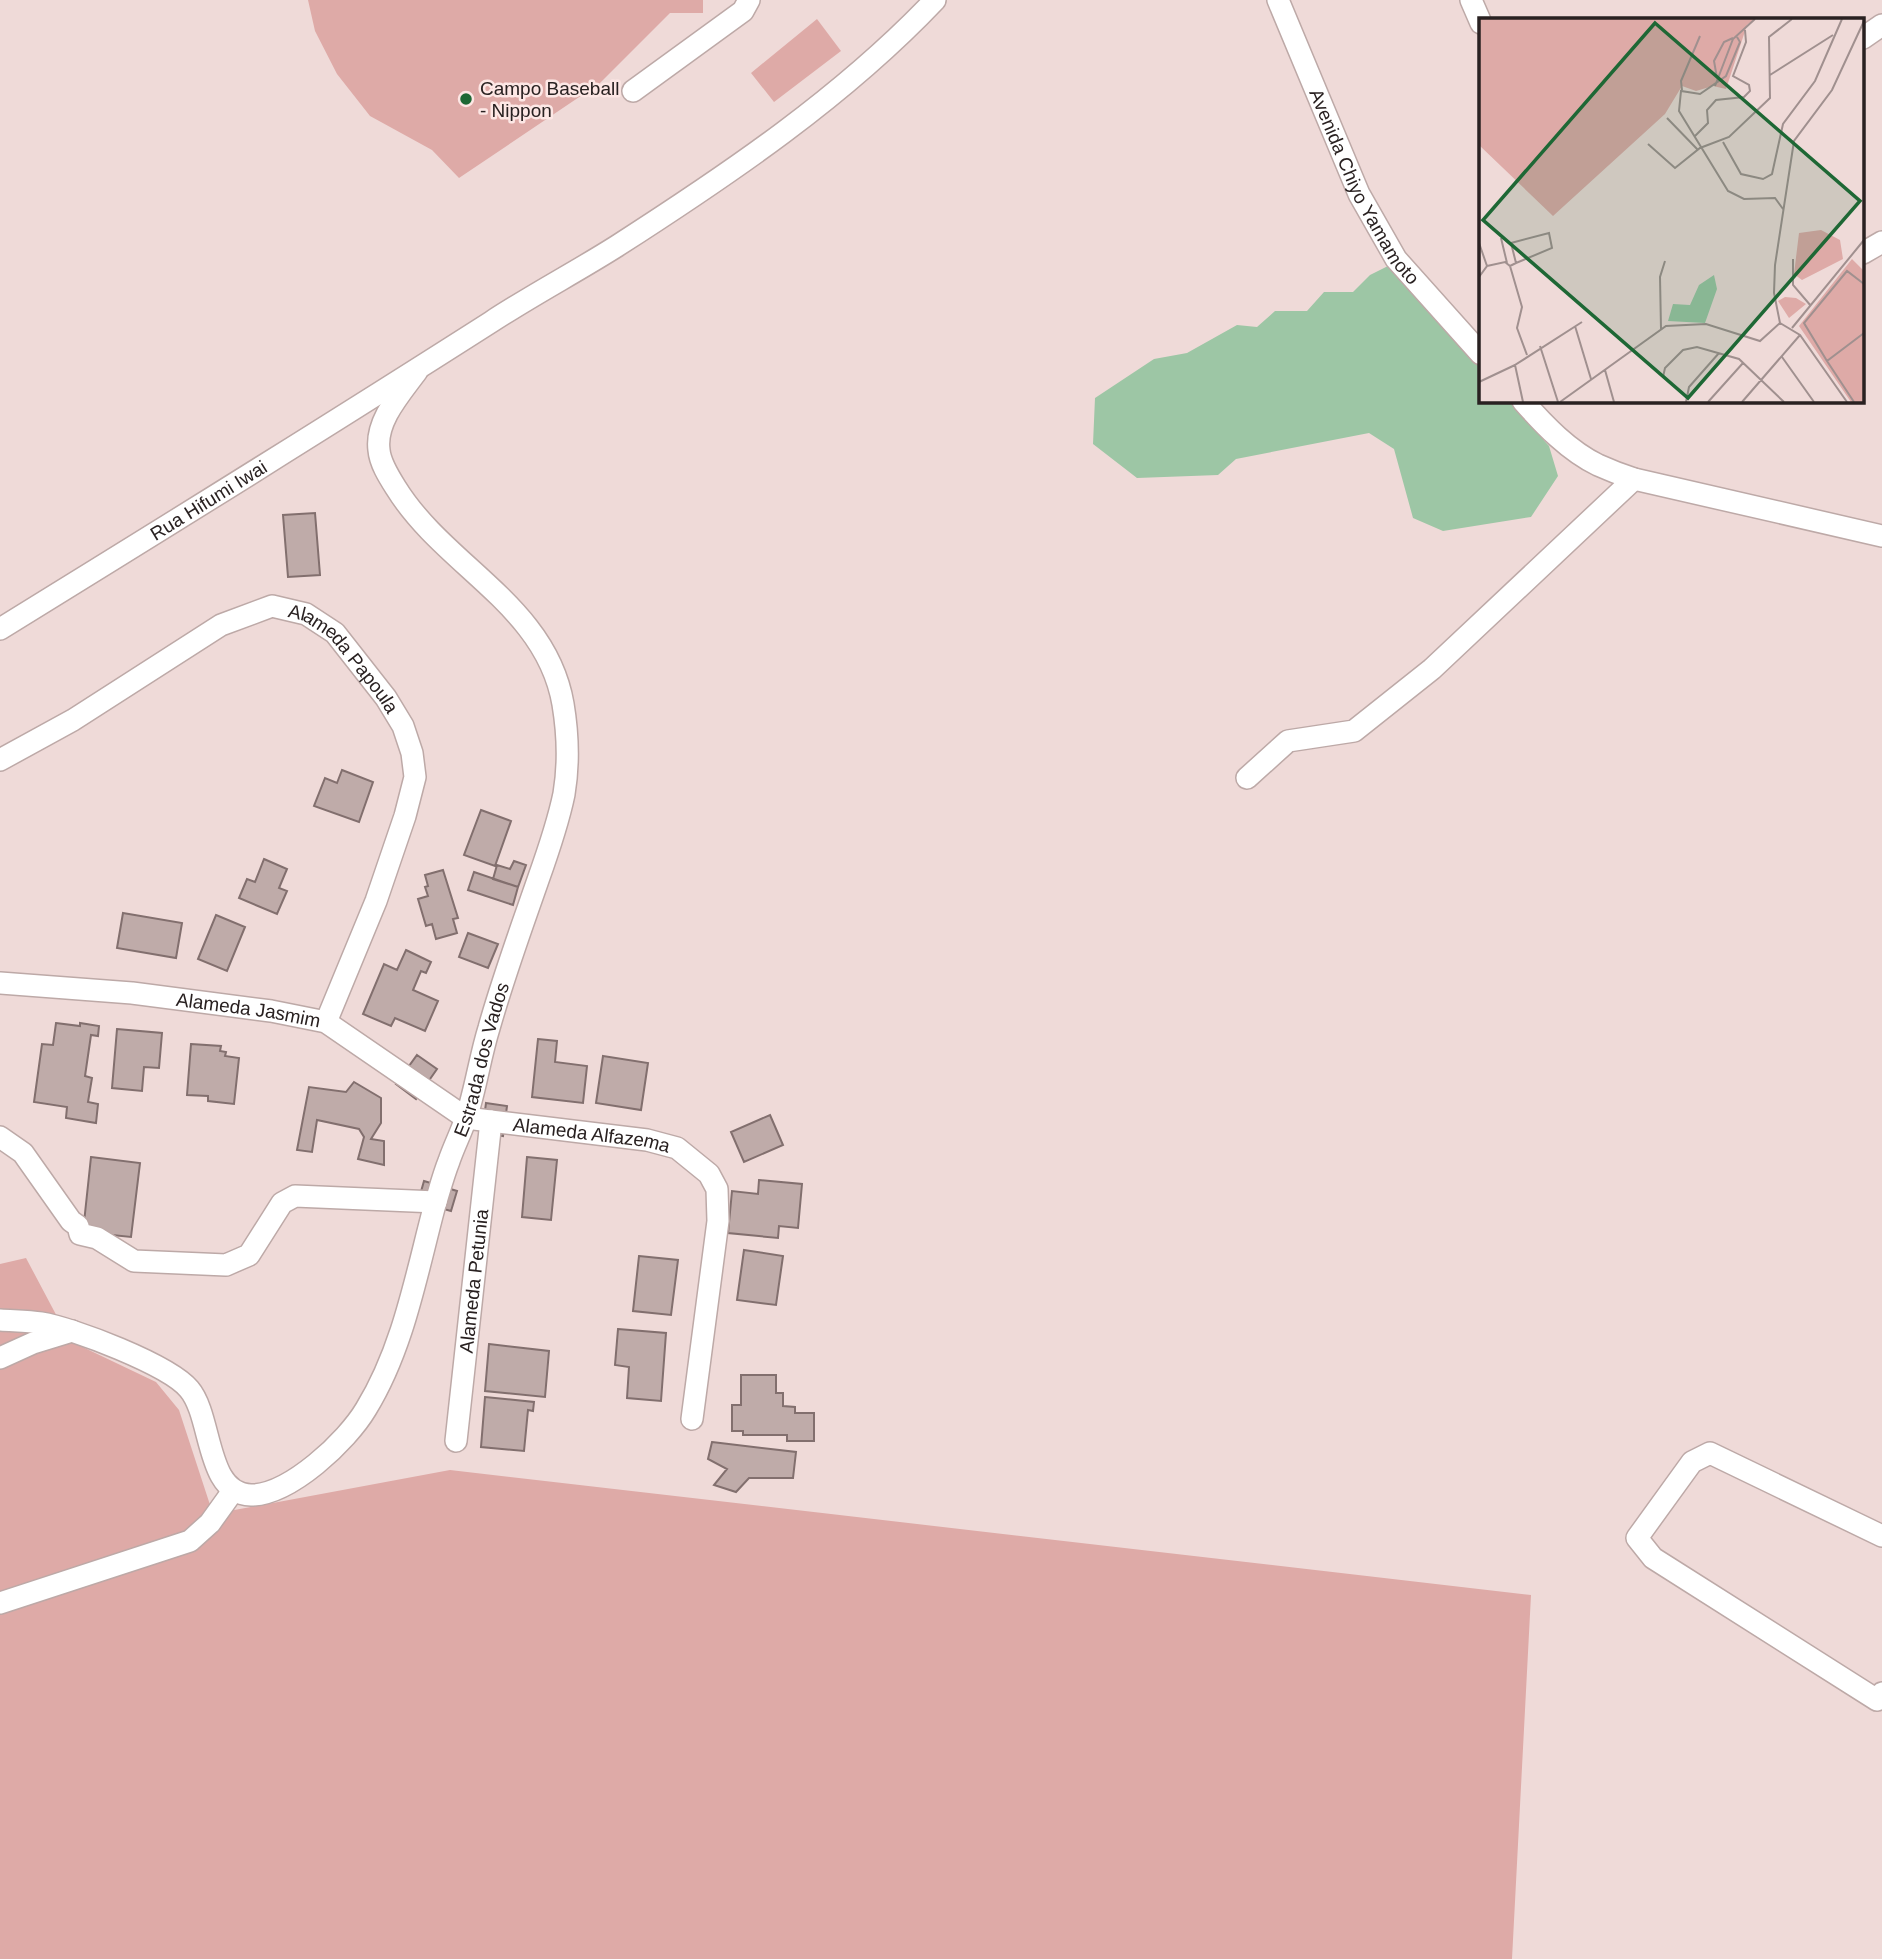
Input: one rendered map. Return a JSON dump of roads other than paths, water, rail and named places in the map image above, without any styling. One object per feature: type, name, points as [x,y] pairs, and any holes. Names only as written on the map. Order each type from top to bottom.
[{"type":"street","points":[[632,92],[743,11],[749,0]]},
{"type":"street","name":"Rua Hifumi Iwai","points":[[0,629],[616,246],[746,160],[906,31],[935,0]]},
{"type":"street","name":"Avenida Chiyo Yamamoto","points":[[1278,0],[1359,194],[1396,258],[1479,352]]},
{"type":"street","points":[[1471,0],[1479,18]]},
{"type":"street","points":[[1864,37],[1882,25]]},
{"type":"street","points":[[1864,252],[1882,242]]},
{"type":"street","name":"Estrada dos Vados","points":[[233,1491],[248,1495],[262,1493],[298,1476],[318,1462],[346,1436],[365,1410],[381,1380],[403,1324],[448,1163],[467,1118],[489,1028],[555,831],[565,783],[567,730],[562,698],[553,667],[537,638],[511,606],[430,531],[403,500],[388,476],[378,450],[382,427],[391,406],[417,371]]},
{"type":"street","points":[[1524,402],[1566,443],[1596,464],[1633,479],[1882,536]]},
{"type":"street","points":[[1247,778],[1288,741],[1354,731],[1432,668],[1633,479]]},
{"type":"street","name":"Alameda Papoula","points":[[0,760],[73,720],[221,625],[272,606],[306,614],[335,633],[386,698],[403,726],[412,753],[415,777],[405,816],[376,901],[327,1022]]},
{"type":"street","name":"Alameda Jasmim","points":[[0,982],[132,993],[271,1011],[327,1022],[467,1118]]},
{"type":"street","name":"Alameda Alfazema","points":[[467,1118],[647,1140],[677,1148],[709,1174],[717,1189],[718,1220],[692,1419]]},
{"type":"street","name":"Alameda Petunia","points":[[456,1441],[491,1121]]},
{"type":"street","points":[[0,1137],[23,1153],[71,1222],[78,1226],[80,1234],[97,1238],[134,1261],[226,1265],[249,1255],[282,1203],[295,1196],[436,1202]]},
{"type":"street","points":[[0,1320],[41,1323],[74,1331],[171,1373],[188,1387],[202,1412],[217,1470],[233,1491],[210,1523],[190,1541],[0,1603]]},
{"type":"street","points":[[2,1362],[33,1343],[74,1331]]},
{"type":"street","points":[[1882,1536],[1710,1453],[1692,1462],[1637,1538],[1653,1558],[1877,1700],[1882,1693]]},
{"type":"place","name":"Campo Baseball - Nippon","points":[[466,99]]}]
